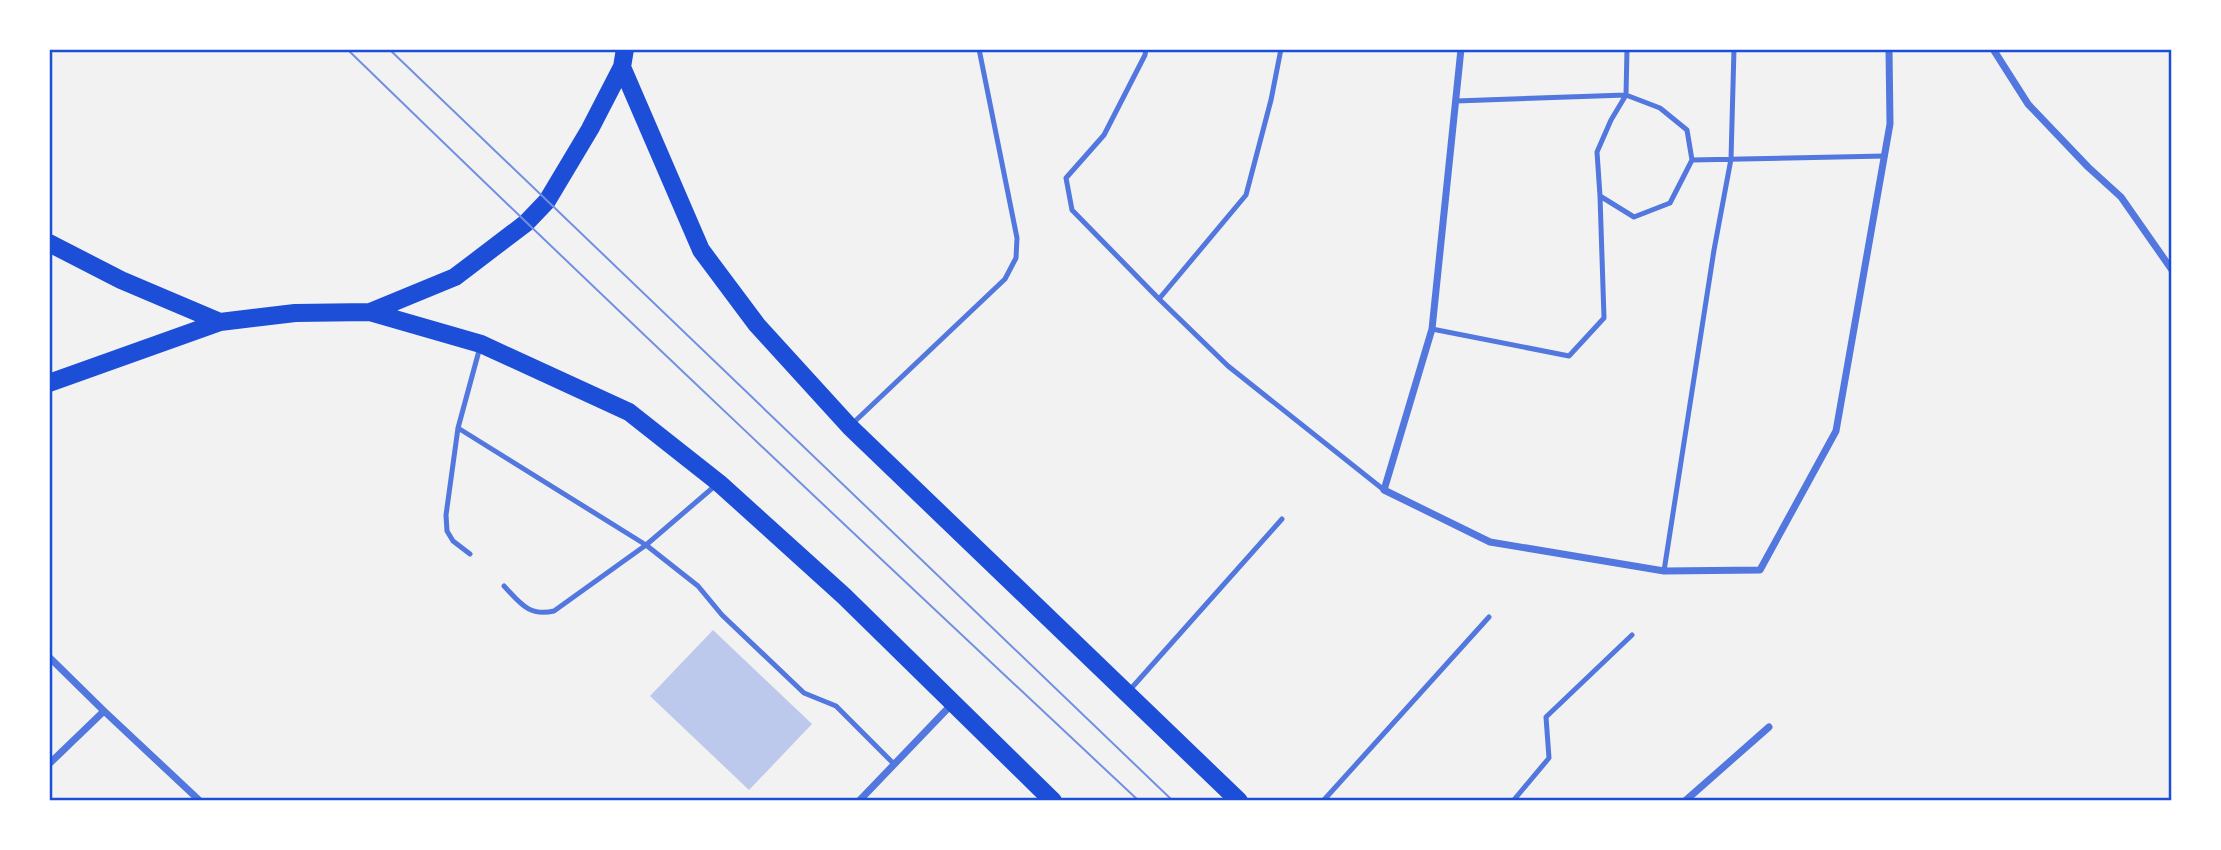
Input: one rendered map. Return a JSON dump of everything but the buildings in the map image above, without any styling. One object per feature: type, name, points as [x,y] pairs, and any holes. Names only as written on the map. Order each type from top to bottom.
[{"type":"main road","points":[[370,312],[455,276],[526,223],[547,201],[590,129],[622,67],[625,49]]},
{"type":"main road","points":[[622,67],[701,250],[757,325],[850,427],[1239,801]]},
{"type":"main road","points":[[49,243],[121,280],[220,322]]},
{"type":"main road","points":[[49,383],[220,322],[295,313],[370,312],[481,344],[629,412],[719,483],[844,596],[1054,801]]},
{"type":"street","points":[[1461,49],[1432,328],[1384,490],[1490,542],[1664,571],[1760,570],[1836,431],[1890,124],[1889,49]]},
{"type":"street","points":[[1993,49],[2028,104],[2088,167],[2121,197],[2172,270]]},
{"type":"street","points":[[49,657],[200,801]]},
{"type":"street","points":[[859,801],[953,703]]},
{"type":"street","points":[[49,764],[104,711]]},
{"type":"street","points":[[1685,801],[1769,727]]},
{"type":"lane","points":[[850,427],[1005,279],[1016,258],[1017,237],[979,49]]},
{"type":"lane","points":[[1146,49],[1146,55],[1104,135],[1066,178],[1072,210],[1228,366],[1384,490]]},
{"type":"lane","points":[[1159,299],[1247,195],[1281,49]]},
{"type":"lane","points":[[1432,328],[1569,356],[1604,318],[1597,152],[1611,120],[1626,96],[1627,49]]},
{"type":"lane","points":[[1664,571],[1714,250],[1731,159],[1734,49]]},
{"type":"lane","points":[[1456,101],[1626,96],[1660,108],[1687,130],[1692,160],[1671,203],[1634,217],[1600,196]]},
{"type":"lane","points":[[1692,160],[1885,156]]},
{"type":"lane","points":[[470,554],[453,541],[447,531],[446,515],[458,428],[481,344]]},
{"type":"lane","points":[[458,428],[646,545],[698,586],[722,615],[804,693],[836,706],[894,764]]},
{"type":"lane","points":[[504,586],[524,607],[540,614],[554,611],[646,545],[719,483]]},
{"type":"lane","points":[[1127,693],[1282,519]]},
{"type":"lane","points":[[1323,801],[1489,617]]},
{"type":"lane","points":[[1513,801],[1549,758],[1546,717],[1632,635]]},
{"type":"tram line","points":[[347,49],[642,333],[1139,801]]},
{"type":"tram line","points":[[389,49],[1173,801]]}]
